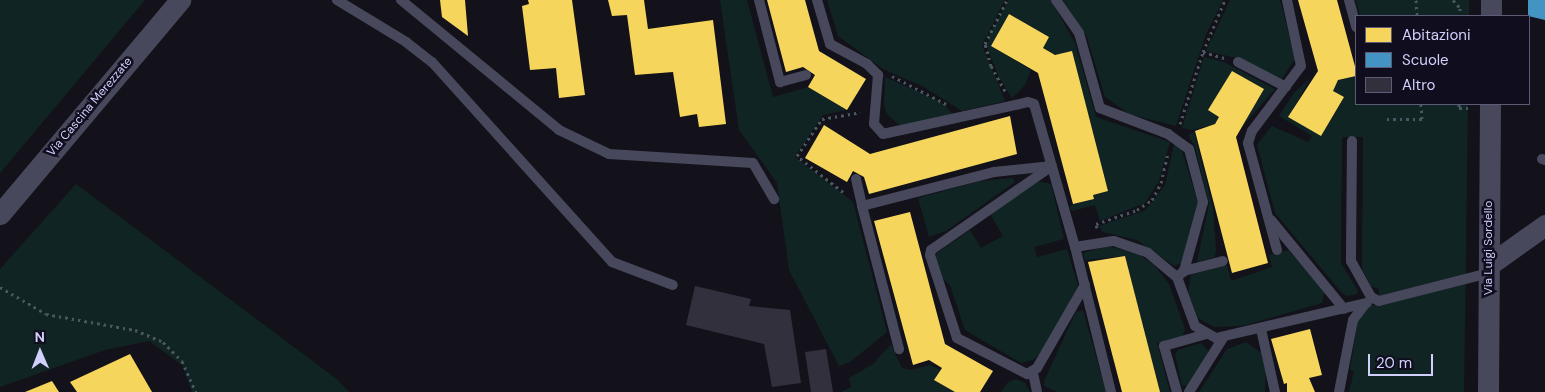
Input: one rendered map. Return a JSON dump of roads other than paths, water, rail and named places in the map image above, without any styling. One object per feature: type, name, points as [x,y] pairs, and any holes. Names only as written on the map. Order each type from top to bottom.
[{"type":"street","name":"Via Cascina Merezzate","points":[[0,214],[180,0]]},
{"type":"street","points":[[1491,0],[1491,15]]},
{"type":"street","name":"Via Luigi Sordello","points":[[1488,392],[1490,105]]},
{"type":"street","points":[[1489,269],[1545,225]]},
{"type":"lane","points":[[337,0],[406,42],[432,62],[612,262],[673,285]]},
{"type":"lane","points":[[401,0],[559,130],[610,154],[753,163],[774,199]]},
{"type":"lane","points":[[759,0],[780,82],[806,75]]},
{"type":"lane","points":[[817,0],[830,44],[873,69],[878,82],[874,124],[883,134],[1028,102],[1034,104],[1075,247],[1111,392]]},
{"type":"lane","points":[[1056,0],[1079,33],[1100,108],[1168,134],[1190,149],[1203,202],[1181,274],[1191,320],[1206,334]]},
{"type":"lane","points":[[1277,250],[1248,143],[1252,131],[1286,88],[1302,61],[1287,0]]},
{"type":"lane","points":[[1349,0],[1355,23]]},
{"type":"lane","points":[[1238,62],[1286,88]]},
{"type":"lane","points":[[1352,140],[1352,266],[1366,292],[1379,301]]},
{"type":"lane","points":[[861,204],[994,172],[1052,166]]},
{"type":"lane","points":[[1033,373],[1027,374],[957,338],[930,255],[931,250],[1052,166]]},
{"type":"lane","points":[[856,179],[899,349]]},
{"type":"lane","points":[[1268,218],[1344,309]]},
{"type":"lane","points":[[1075,247],[1102,241],[1123,243],[1148,253],[1181,274],[1223,261]]},
{"type":"lane","points":[[1176,392],[1164,346],[1206,334],[1223,338],[1261,329],[1379,301],[1489,269]]},
{"type":"lane","points":[[1037,392],[1033,373],[1085,285]]},
{"type":"lane","points":[[1339,392],[1353,320],[1358,310],[1367,303]]},
{"type":"lane","points":[[1261,329],[1275,392]]},
{"type":"lane","points":[[1189,392],[1223,338]]}]
